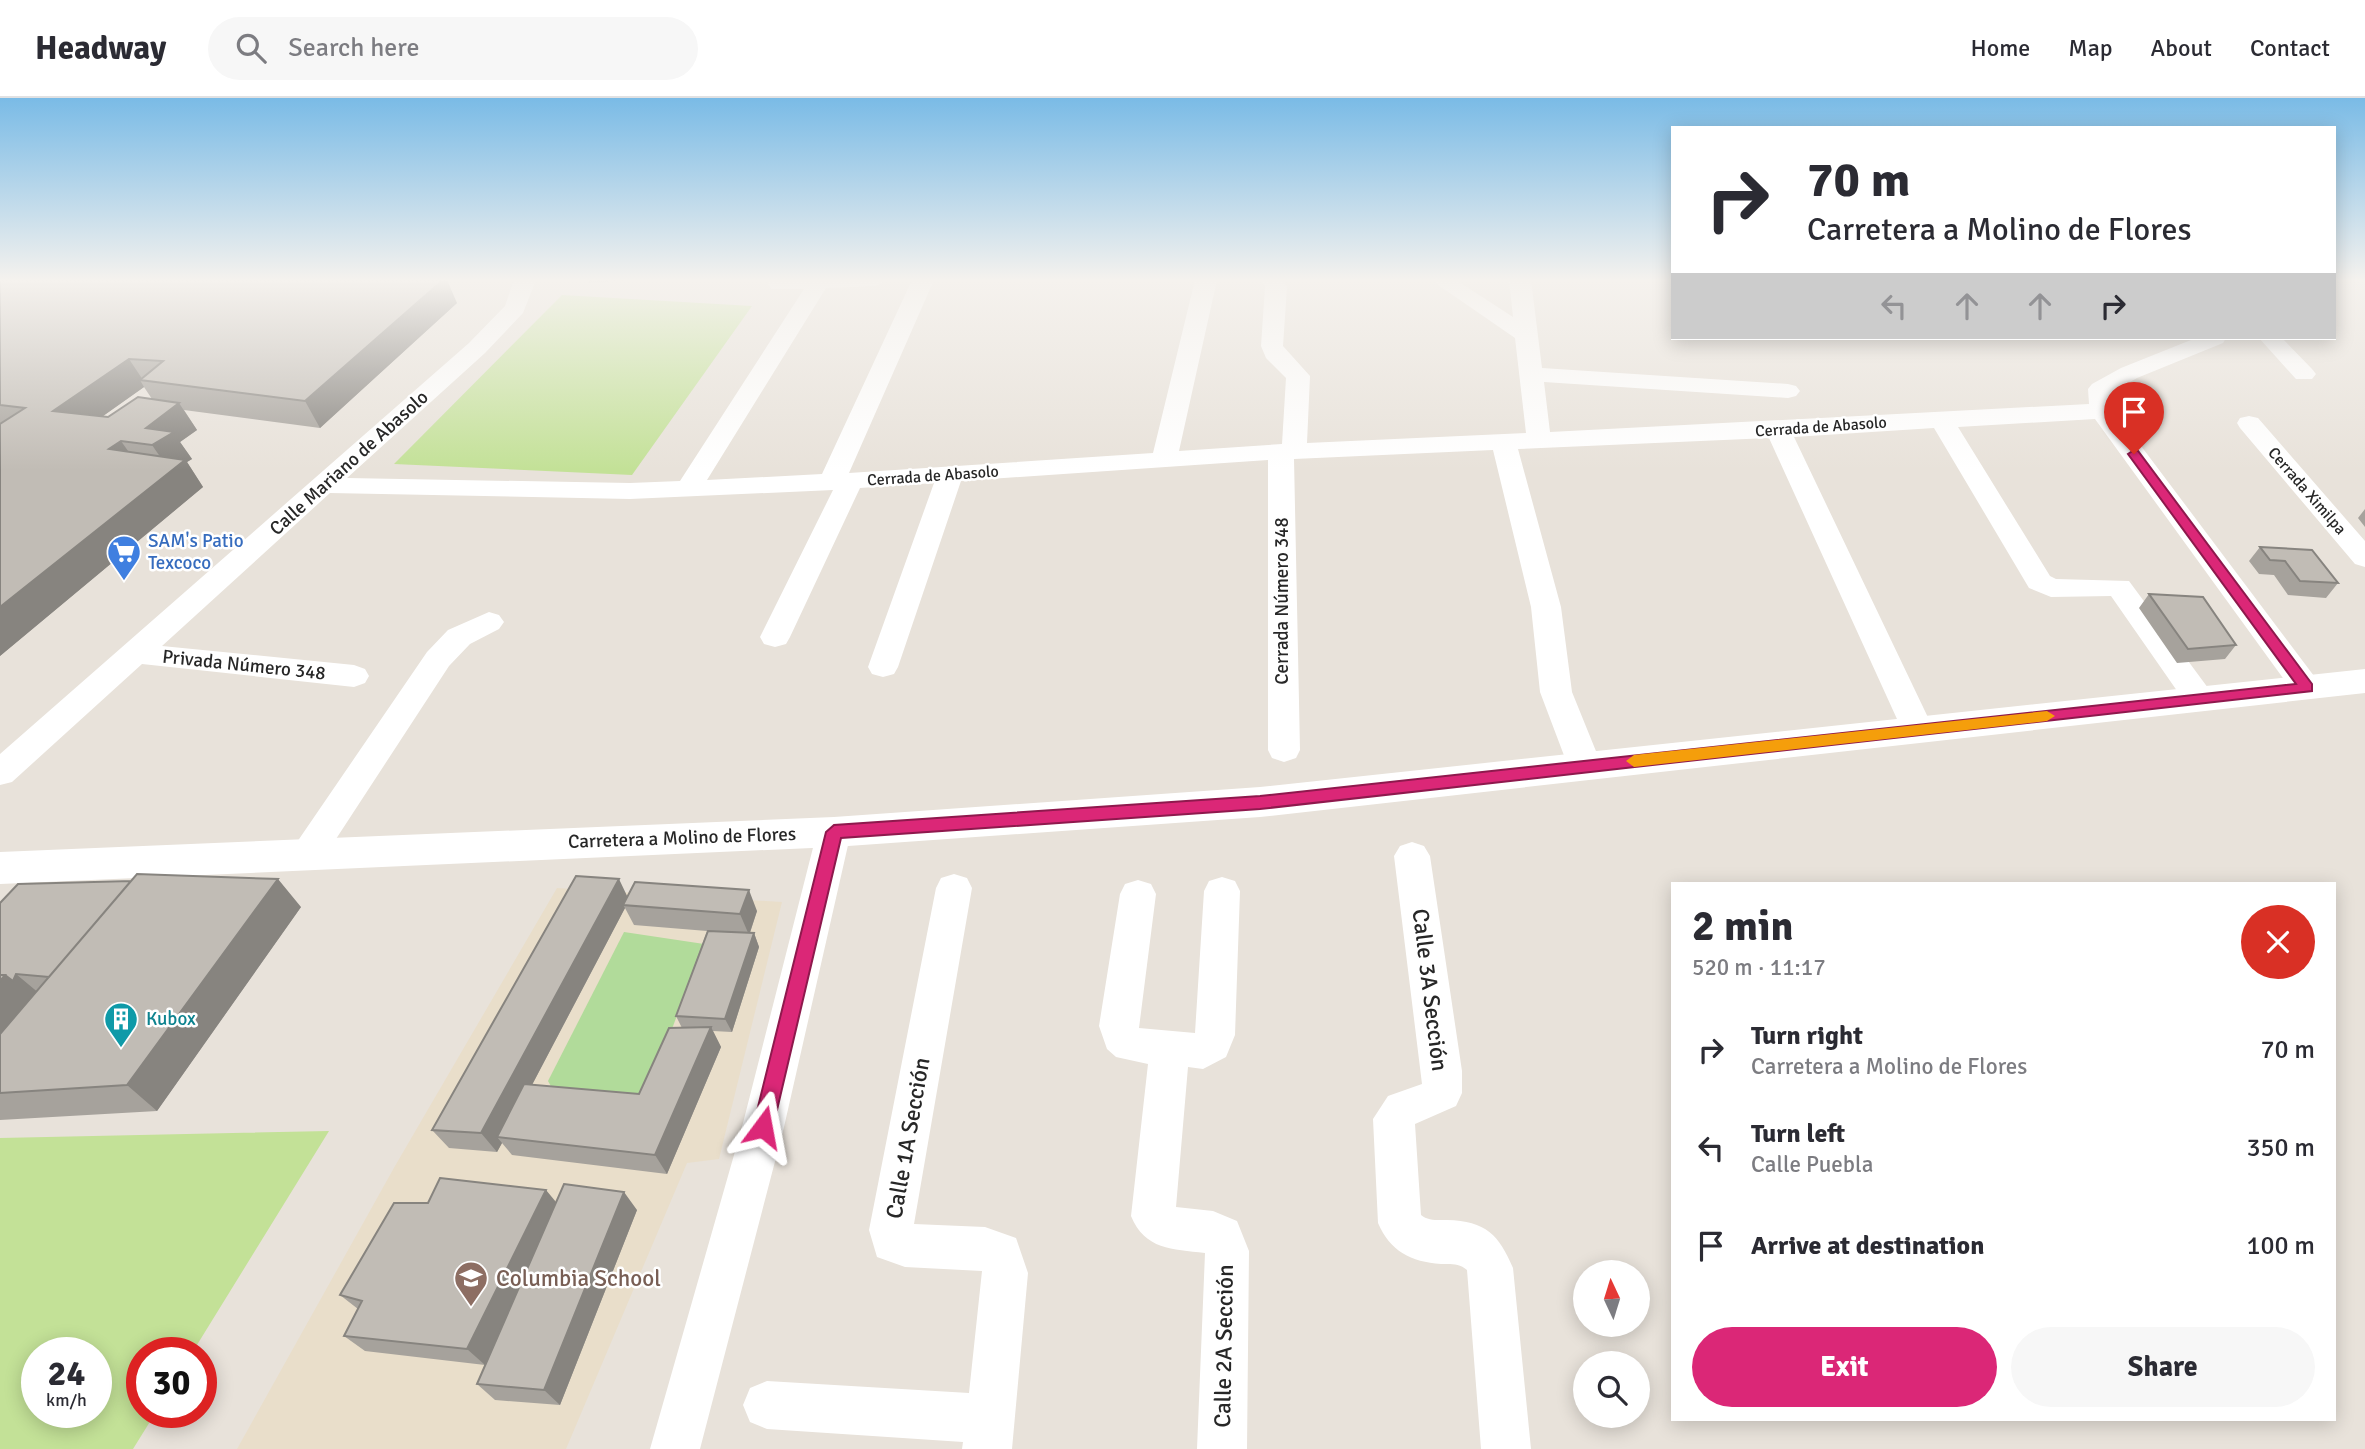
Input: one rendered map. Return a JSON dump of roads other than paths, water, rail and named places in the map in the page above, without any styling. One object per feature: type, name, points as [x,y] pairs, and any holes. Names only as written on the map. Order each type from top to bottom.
[{"type":"main road","name":"Carretera a Molino de Flores","points":[[0,868],[834,832],[1260,803],[2365,681]]},
{"type":"street","name":"Calle Mariano de Abasolo","points":[[0,773],[326,485],[482,343]]},
{"type":"street","points":[[689,488],[780,343]]},
{"type":"street","points":[[775,637],[897,343]]},
{"type":"street","points":[[1164,460],[1191,343]]},
{"type":"street","name":"Cerrada Número 348","points":[[1272,343],[1273,352],[1298,376],[1288,451],[1284,750]]},
{"type":"street","points":[[1527,343],[1539,441]]},
{"type":"street","points":[[2203,343],[2129,373],[2100,389],[2102,411],[2307,688]]},
{"type":"street","points":[[2275,343],[2304,374]]},
{"type":"street","points":[[1532,374],[1788,391]]},
{"type":"street","name":"Cerrada de Abasolo","points":[[326,485],[590,492],[841,482],[1288,451],[1778,430],[2102,411]]},
{"type":"street","points":[[1941,419],[2039,582],[2051,588],[2119,587],[2200,700]]},
{"type":"street","name":"Cerrada Ximilpa","points":[[2249,423],[2365,558]]},
{"type":"street","points":[[1778,430],[1918,730]]},
{"type":"street","points":[[1504,442],[1546,607],[1556,692],[1585,766]]},
{"type":"street","points":[[883,667],[950,475]]},
{"type":"street","points":[[307,855],[438,659],[459,637],[489,622]]},
{"type":"street","name":"Privada Número 348","points":[[133,653],[354,676]]},
{"type":"street","points":[[675,1449],[763,1127],[834,832]]},
{"type":"street","name":"Calle 3A Sección","points":[[1412,856],[1442,1071],[1441,1093],[1435,1100],[1404,1108],[1397,1112],[1394,1119],[1400,1223],[1406,1234],[1420,1240],[1469,1246],[1482,1252],[1490,1268],[1506,1449]]},
{"type":"street","name":"Calle 1A Sección","points":[[766,1405],[988,1434],[1005,1273],[1000,1254],[985,1249],[905,1245],[893,1241],[891,1230],[954,888]]},
{"type":"street","points":[[1138,894],[1119,1027],[1121,1037],[1130,1045],[1203,1051],[1212,1045],[1222,891]]},
{"type":"street","name":"Calle 2A Sección","points":[[1170,1048],[1153,1216],[1159,1224],[1168,1227],[1209,1230],[1221,1236],[1227,1251],[1222,1449]]},
{"type":"place","name":"SAM's Patio Texcoco","points":[[124,582]]},
{"type":"place","name":"Kubox","points":[[121,1049]]},
{"type":"place","name":"Columbia School","points":[[471,1308]]}]
